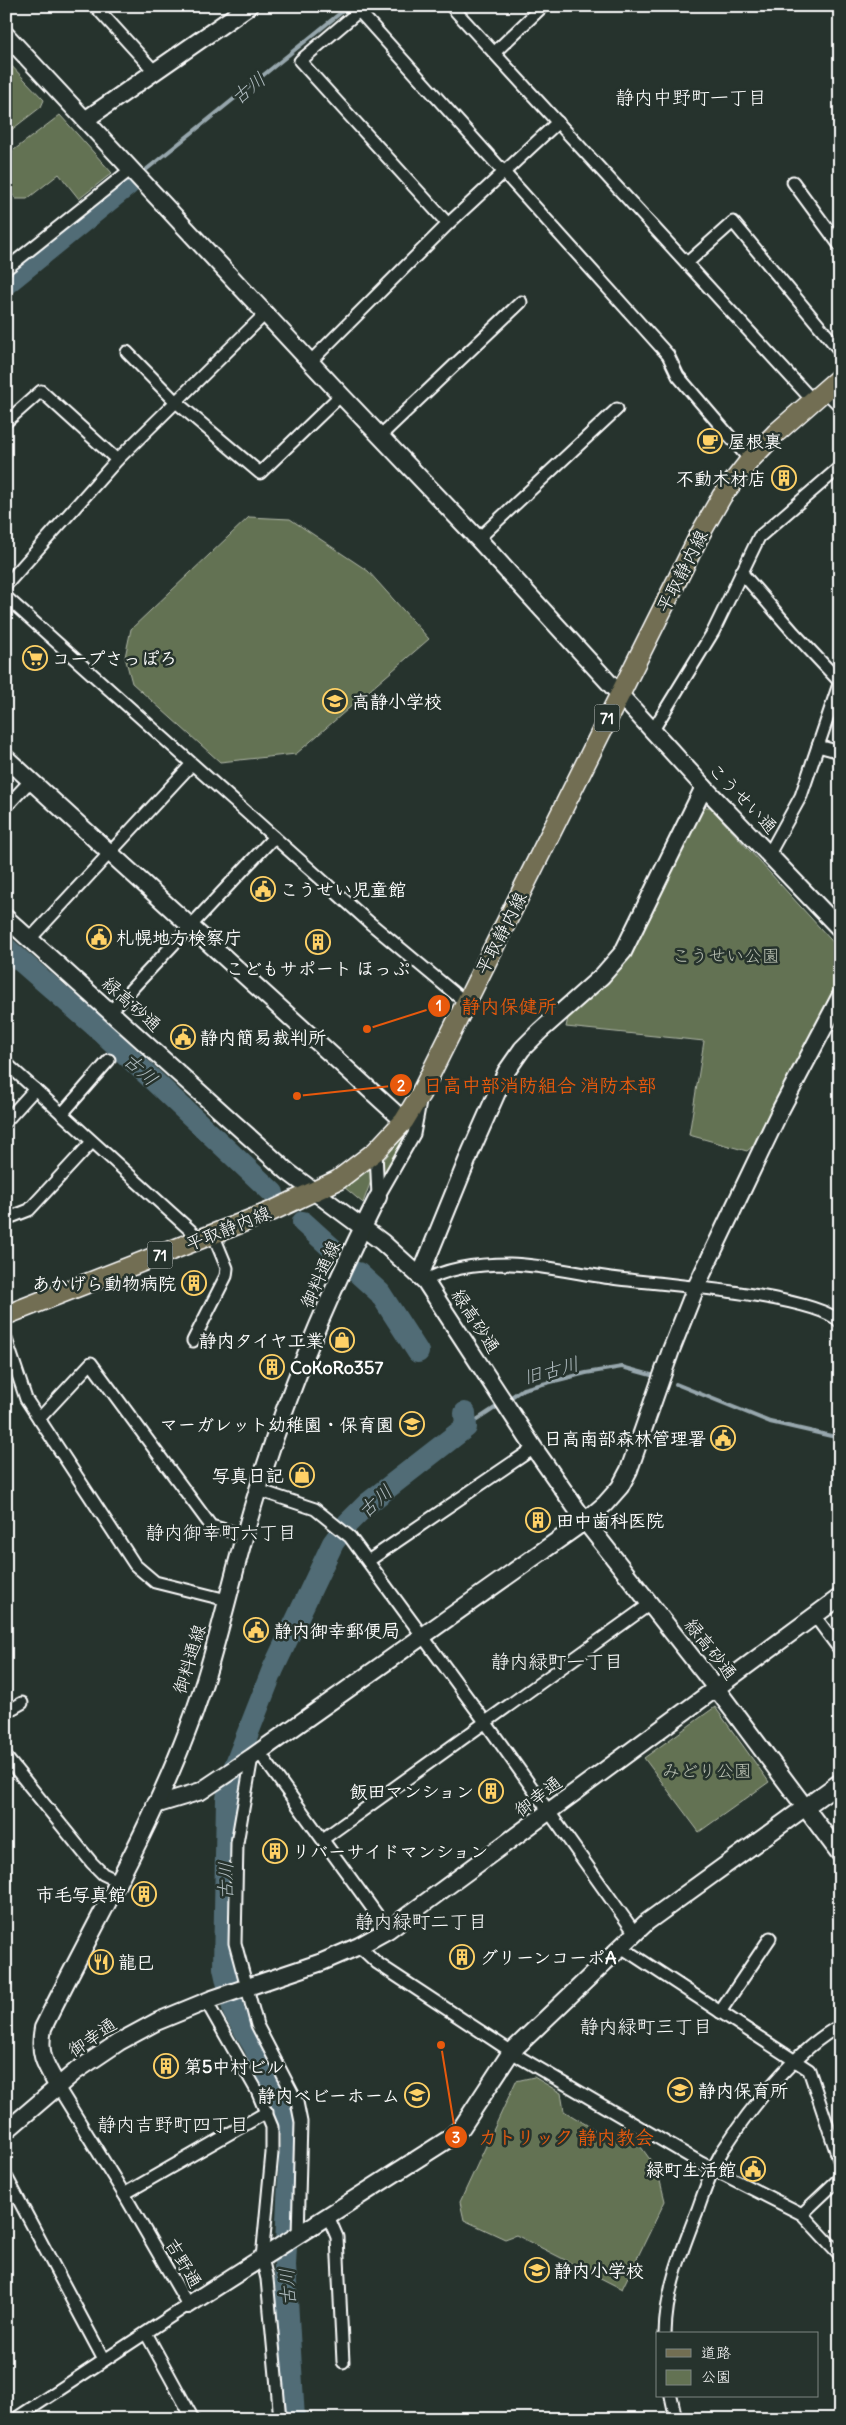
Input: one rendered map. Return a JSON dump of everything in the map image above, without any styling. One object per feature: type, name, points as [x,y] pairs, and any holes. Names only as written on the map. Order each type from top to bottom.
[{"type":"main road","name":"平取静内線","points":[[6,1315],[207,1237],[314,1192],[338,1180],[376,1151],[404,1120],[422,1093],[699,536],[722,496],[750,460],[776,433],[840,377]]},
{"type":"street","points":[[95,6],[155,72]]},
{"type":"street","points":[[451,6],[688,263],[818,395],[840,406]]},
{"type":"street","points":[[494,53],[543,6]]},
{"type":"street","points":[[85,120],[247,7]]},
{"type":"street","points":[[448,224],[300,61],[359,11],[668,355],[678,376],[750,460]]},
{"type":"street","name":"こうせい通","points":[[6,35],[340,395],[478,539],[704,787],[840,929]]},
{"type":"street","points":[[310,362],[448,224],[558,122]]},
{"type":"street","points":[[6,269],[130,170]]},
{"type":"street","points":[[793,182],[840,246]]},
{"type":"street","points":[[688,263],[733,222],[840,351]]},
{"type":"street","points":[[380,436],[521,302]]},
{"type":"street","points":[[6,585],[117,460],[265,314]]},
{"type":"street","points":[[127,352],[176,402],[260,473],[340,395]]},
{"type":"street","points":[[6,422],[41,391],[117,460]]},
{"type":"street","points":[[478,539],[617,409]]},
{"type":"street","points":[[653,730],[713,632],[759,537],[840,467]]},
{"type":"street","points":[[742,572],[794,633],[839,681],[801,796],[770,854]]},
{"type":"street","points":[[6,597],[370,923],[466,1004]]},
{"type":"street","points":[[818,746],[840,752]]},
{"type":"street","points":[[6,758],[404,1120]]},
{"type":"street","points":[[30,940],[191,764]]},
{"type":"street","points":[[6,807],[30,780]]},
{"type":"street","points":[[423,1278],[470,1151],[506,1072],[522,1049],[540,1030],[602,976],[623,952],[704,787]]},
{"type":"street","points":[[110,1012],[274,837]]},
{"type":"street","name":"緑高砂通","points":[[6,918],[288,1172],[363,1227],[423,1278],[534,1448],[585,1521],[716,1688],[840,1854]]},
{"type":"street","points":[[155,1805],[201,1791],[252,1757],[585,1521],[620,1488],[629,1470],[671,1350],[696,1287],[766,1139],[840,997]]},
{"type":"street","points":[[62,1114],[110,1060]]},
{"type":"street","points":[[6,1064],[92,1142],[207,1237],[227,1268],[226,1276],[193,1342]]},
{"type":"street","points":[[6,1121],[35,1090]]},
{"type":"street","points":[[378,1197],[414,1134],[422,1093]]},
{"type":"street","points":[[6,1219],[29,1210],[92,1142]]},
{"type":"street","points":[[376,1151],[378,1197]]},
{"type":"street","name":"御料通線","points":[[58,2087],[42,2059],[39,2045],[43,2028],[155,1805],[188,1730],[258,1490],[300,1370],[378,1197]]},
{"type":"street","points":[[423,1278],[440,1272],[508,1264],[544,1266],[617,1279],[696,1287],[808,1306],[840,1322]]},
{"type":"street","points":[[6,1339],[26,1399],[135,1565],[155,1582],[227,1600]]},
{"type":"street","points":[[39,1419],[91,1363],[211,1526],[244,1535]]},
{"type":"street","points":[[368,1561],[534,1448]]},
{"type":"street","points":[[258,1490],[315,1509],[350,1537],[486,1723],[635,1933]]},
{"type":"street","name":"御幸通","points":[[6,2131],[76,2071],[119,2042],[156,2022],[209,2000],[322,1962],[359,1946],[388,1930],[840,1597]]},
{"type":"street","points":[[323,1839],[650,1604]]},
{"type":"street","points":[[814,1616],[840,1650]]},
{"type":"street","points":[[6,1712],[22,1703]]},
{"type":"street","points":[[6,1757],[92,1863],[103,1874],[118,1881]]},
{"type":"street","points":[[252,1757],[323,1839],[388,1930]]},
{"type":"street","points":[[252,1757],[237,1844],[235,1943],[243,1988],[257,2025],[297,2102],[301,2122],[296,2237]]},
{"type":"street","points":[[188,2305],[415,2161],[462,2127],[510,2052],[635,1933],[674,1901],[840,1782]]},
{"type":"street","points":[[720,2012],[770,1938]]},
{"type":"street","points":[[359,1946],[377,1963],[510,2052],[713,2169],[802,2214],[840,2255]]},
{"type":"street","points":[[621,1947],[809,2070],[840,2163]]},
{"type":"street","points":[[209,2000],[267,2112],[272,2127],[266,2256],[280,2419]]},
{"type":"street","points":[[665,2332],[667,2306],[674,2271],[713,2169],[724,2150],[793,2061],[812,2044],[840,2026]]},
{"type":"street","name":"吉野通","points":[[15,2419],[188,2305],[124,2194],[58,2087]]},
{"type":"street","points":[[124,2194],[267,2112]]},
{"type":"street","points":[[6,2176],[104,2360]]},
{"type":"street","points":[[802,2214],[840,2178]]},
{"type":"street","points":[[328,2216],[338,2238],[343,2362]]},
{"type":"street","points":[[146,2333],[193,2419]]},
{"type":"street","points":[[671,2398],[676,2419]]},
{"type":"green space","points":[[6,60],[44,100],[41,107],[6,134]]},
{"type":"green space","points":[[60,115],[112,173],[79,199],[59,174],[27,199],[16,199],[6,186],[6,156]]},
{"type":"green space","points":[[249,517],[290,519],[368,571],[429,639],[296,754],[220,762],[132,683],[125,657],[131,629]]},
{"type":"green space","name":"こうせい公園","points":[[702,807],[710,807],[840,950],[840,978],[754,1145],[747,1151],[689,1135],[704,1041],[566,1027],[569,1013],[622,968]]},
{"type":"green space","points":[[408,1130],[407,1136],[382,1184],[382,1162]]},
{"type":"green space","points":[[373,1165],[372,1178],[363,1203],[344,1187]]},
{"type":"green space","name":"みどり公園","points":[[715,1707],[769,1782],[699,1832],[644,1758]]},
{"type":"green space","points":[[534,2077],[561,2093],[564,2111],[610,2139],[632,2141],[641,2147],[657,2169],[665,2201],[622,2289],[516,2235],[505,2239],[464,2220],[460,2202],[516,2081]]},
{"type":"waterway","name":"古川","points":[[147,169],[349,6]]},
{"type":"waterway","name":"古川","points":[[6,284],[128,185]]},
{"type":"waterway","name":"古川","points":[[6,948],[102,1032],[273,1193]]},
{"type":"waterway","name":"古川","points":[[303,1222],[335,1251]]},
{"type":"waterway","name":"古川","points":[[358,1273],[380,1293],[418,1352]]},
{"type":"waterway","name":"旧古川","points":[[507,1400],[523,1389],[586,1373],[622,1367],[651,1375]]},
{"type":"waterway","name":"旧古川","points":[[676,1384],[770,1422],[840,1438]]},
{"type":"waterway","name":"旧古川","points":[[466,1427],[501,1404]]},
{"type":"waterway","name":"古川","points":[[294,2419],[285,2266],[291,2136],[288,2121],[254,2046],[234,2012],[224,1968],[227,1799],[231,1776],[273,1669],[333,1543],[348,1523],[367,1504],[466,1427],[465,1413]]},
{"type":"place","name":"屋根裏","points":[[710,441]]},
{"type":"place","name":"不動木材店","points":[[784,478]]},
{"type":"place","name":"コープさっぽろ","points":[[35,658]]},
{"type":"place","name":"高静小学校","points":[[335,701]]},
{"type":"place","name":"こうせい児童館","points":[[263,889]]},
{"type":"place","name":"札幌地方検察庁","points":[[99,937]]},
{"type":"place","name":"こどもサポート ほっぷ","points":[[318,942]]},
{"type":"place","name":"静内保健所","points":[[367,1029]]},
{"type":"place","name":"静内簡易裁判所","points":[[183,1037]]},
{"type":"place","name":"日高中部消防組合 消防本部","points":[[297,1096]]},
{"type":"place","name":"あかげら動物病院","points":[[194,1283]]},
{"type":"place","name":"静内タイヤ工業","points":[[342,1340]]},
{"type":"place","name":"CoKoRo357","points":[[272,1367]]},
{"type":"place","name":"マーガレット幼稚園・保育園","points":[[412,1424]]},
{"type":"place","name":"日高南部森林管理署","points":[[723,1438]]},
{"type":"place","name":"写真日記","points":[[302,1475]]},
{"type":"place","name":"田中歯科医院","points":[[538,1520]]},
{"type":"place","name":"静内御幸郵便局","points":[[256,1630]]},
{"type":"place","name":"飯田マンション","points":[[491,1791]]},
{"type":"place","name":"リバーサイドマンション","points":[[275,1851]]},
{"type":"place","name":"市毛写真館","points":[[144,1894]]},
{"type":"place","name":"グリーンコーポA","points":[[462,1957]]},
{"type":"place","name":"龍巳","points":[[101,1962]]},
{"type":"place","name":"カトリック 静内教会","points":[[441,2045]]},
{"type":"place","name":"第5中村ビル","points":[[166,2066]]},
{"type":"place","name":"静内保育所","points":[[680,2090]]},
{"type":"place","name":"静内ベビーホーム","points":[[417,2095]]},
{"type":"place","name":"緑町生活館","points":[[753,2169]]},
{"type":"place","name":"静内小学校","points":[[537,2270]]},
{"type":"district","name":"静内中野町一丁目","points":[[691,97]]},
{"type":"district","name":"静内御幸町六丁目","points":[[221,1532]]},
{"type":"district","name":"静内緑町一丁目","points":[[557,1661]]},
{"type":"district","name":"静内緑町二丁目","points":[[421,1921]]},
{"type":"district","name":"静内緑町三丁目","points":[[646,2026]]},
{"type":"district","name":"静内吉野町四丁目","points":[[173,2124]]}]
